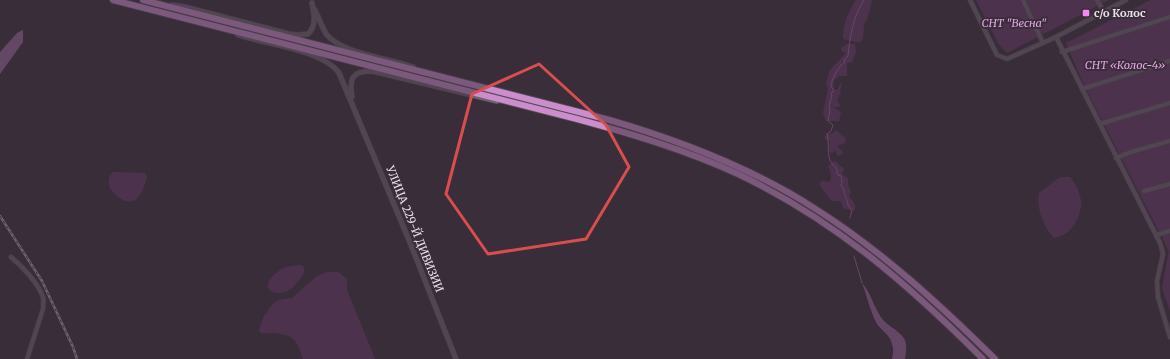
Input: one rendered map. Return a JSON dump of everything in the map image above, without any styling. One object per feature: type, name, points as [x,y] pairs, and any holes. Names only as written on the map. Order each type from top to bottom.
[{"type":"highway","points":[[113,0],[620,131],[673,148],[737,174],[773,193],[833,229],[871,257],[929,306],[983,359]]},
{"type":"highway","points":[[145,0],[629,126],[697,149],[759,176],[814,208],[876,251],[935,300],[995,359]]},
{"type":"street","points":[[145,0],[186,7],[289,34],[298,35],[308,34],[313,28],[314,17],[312,2]]},
{"type":"street","points":[[970,0],[997,54],[1007,59],[1056,37],[1126,0]]},
{"type":"street","points":[[1023,0],[1043,43]]},
{"type":"street","points":[[1097,0],[1104,12]]},
{"type":"street","points":[[312,2],[326,34],[339,44],[354,51],[404,63],[427,73]]},
{"type":"street","points":[[1062,52],[1170,18]]},
{"type":"street","points":[[218,27],[251,39],[310,54],[328,62],[337,69],[342,77],[354,108]]},
{"type":"street","points":[[1056,37],[1062,52],[1160,242],[1163,254],[1157,281],[1158,297],[1170,337]]},
{"type":"street","points":[[1082,89],[1170,61]]},
{"type":"street","points":[[354,108],[351,80],[356,74],[366,71],[379,72],[481,98],[532,108]]},
{"type":"street","points":[[1100,124],[1170,103]]},
{"type":"street","name":"УЛИЦА 229-Й ДИВИЗИИ","points":[[354,108],[411,245],[456,359]]},
{"type":"street","points":[[1116,158],[1130,152],[1170,141]]},
{"type":"street","points":[[1144,191],[1170,184]]},
{"type":"street","points":[[1156,235],[1170,231]]},
{"type":"street","points":[[11,257],[23,266],[42,296],[44,302],[27,359]]},
{"type":"highlighted area","points":[[539,64],[606,125],[629,167],[586,239],[488,254],[446,194],[472,94]]},
{"type":"green space","points":[[856,0],[872,0],[867,20],[864,24],[863,38],[860,42],[843,39],[846,19]]},
{"type":"green space","name":"СНТ \"Весна\"","points":[[976,0],[1109,0],[1007,53],[998,43]]},
{"type":"green space","name":"СНТ «Колос-4»","points":[[1151,0],[1170,0],[1170,311],[1162,288],[1169,251],[1084,85],[1066,43]]},
{"type":"green space","points":[[847,44],[855,44],[856,52],[852,62],[847,63],[847,76],[839,76],[834,81],[834,90],[838,89],[840,83],[842,84],[841,92],[837,100],[840,105],[839,107],[833,107],[841,112],[839,121],[826,121],[823,113],[828,89],[826,83],[830,70],[845,54],[845,52],[841,51],[841,48]]},
{"type":"green space","points":[[836,130],[846,139],[845,143],[837,146],[843,152],[838,156],[835,150],[830,153],[830,142],[824,138],[827,134],[833,133]]},
{"type":"green space","points":[[833,161],[837,162],[844,168],[842,174],[848,178],[848,185],[851,191],[849,197],[854,203],[854,211],[843,208],[841,201],[832,201],[820,186],[821,181],[830,182],[831,174],[828,167]]},
{"type":"green space","points":[[113,172],[145,173],[147,178],[139,196],[135,200],[123,200],[112,191],[109,182]]},
{"type":"green space","points":[[1070,177],[1074,183],[1080,195],[1081,206],[1076,222],[1069,231],[1059,237],[1054,238],[1044,223],[1038,199],[1039,193],[1059,178]]},
{"type":"green space","points":[[300,265],[304,268],[304,273],[292,288],[281,293],[273,292],[269,289],[268,283],[278,271],[284,268]]},
{"type":"green space","points":[[327,272],[338,272],[347,279],[347,290],[375,359],[303,359],[299,347],[294,339],[285,335],[260,332],[259,330],[264,316],[273,304],[278,300],[292,298],[317,276]]},
{"type":"shaded area","points":[[23,30],[23,42],[0,74],[0,52],[17,33]]},
{"type":"shaded area","points":[[862,283],[884,321],[901,334],[905,340],[905,359],[892,359],[893,346],[888,336],[877,324],[870,309]]},
{"type":"waterway","points":[[850,218],[852,210],[848,205],[844,189],[841,186],[841,176],[838,175],[836,167],[830,161],[827,134],[831,131],[833,125],[828,121],[831,94],[834,90],[831,87],[832,80],[848,56],[851,34],[857,13],[864,0]]},
{"type":"waterway","points":[[854,256],[862,283]]},
{"type":"railway","points":[[0,216],[42,281],[73,347],[77,359]]},
{"type":"place","name":"с/о Колос","points":[[1086,13]]}]
